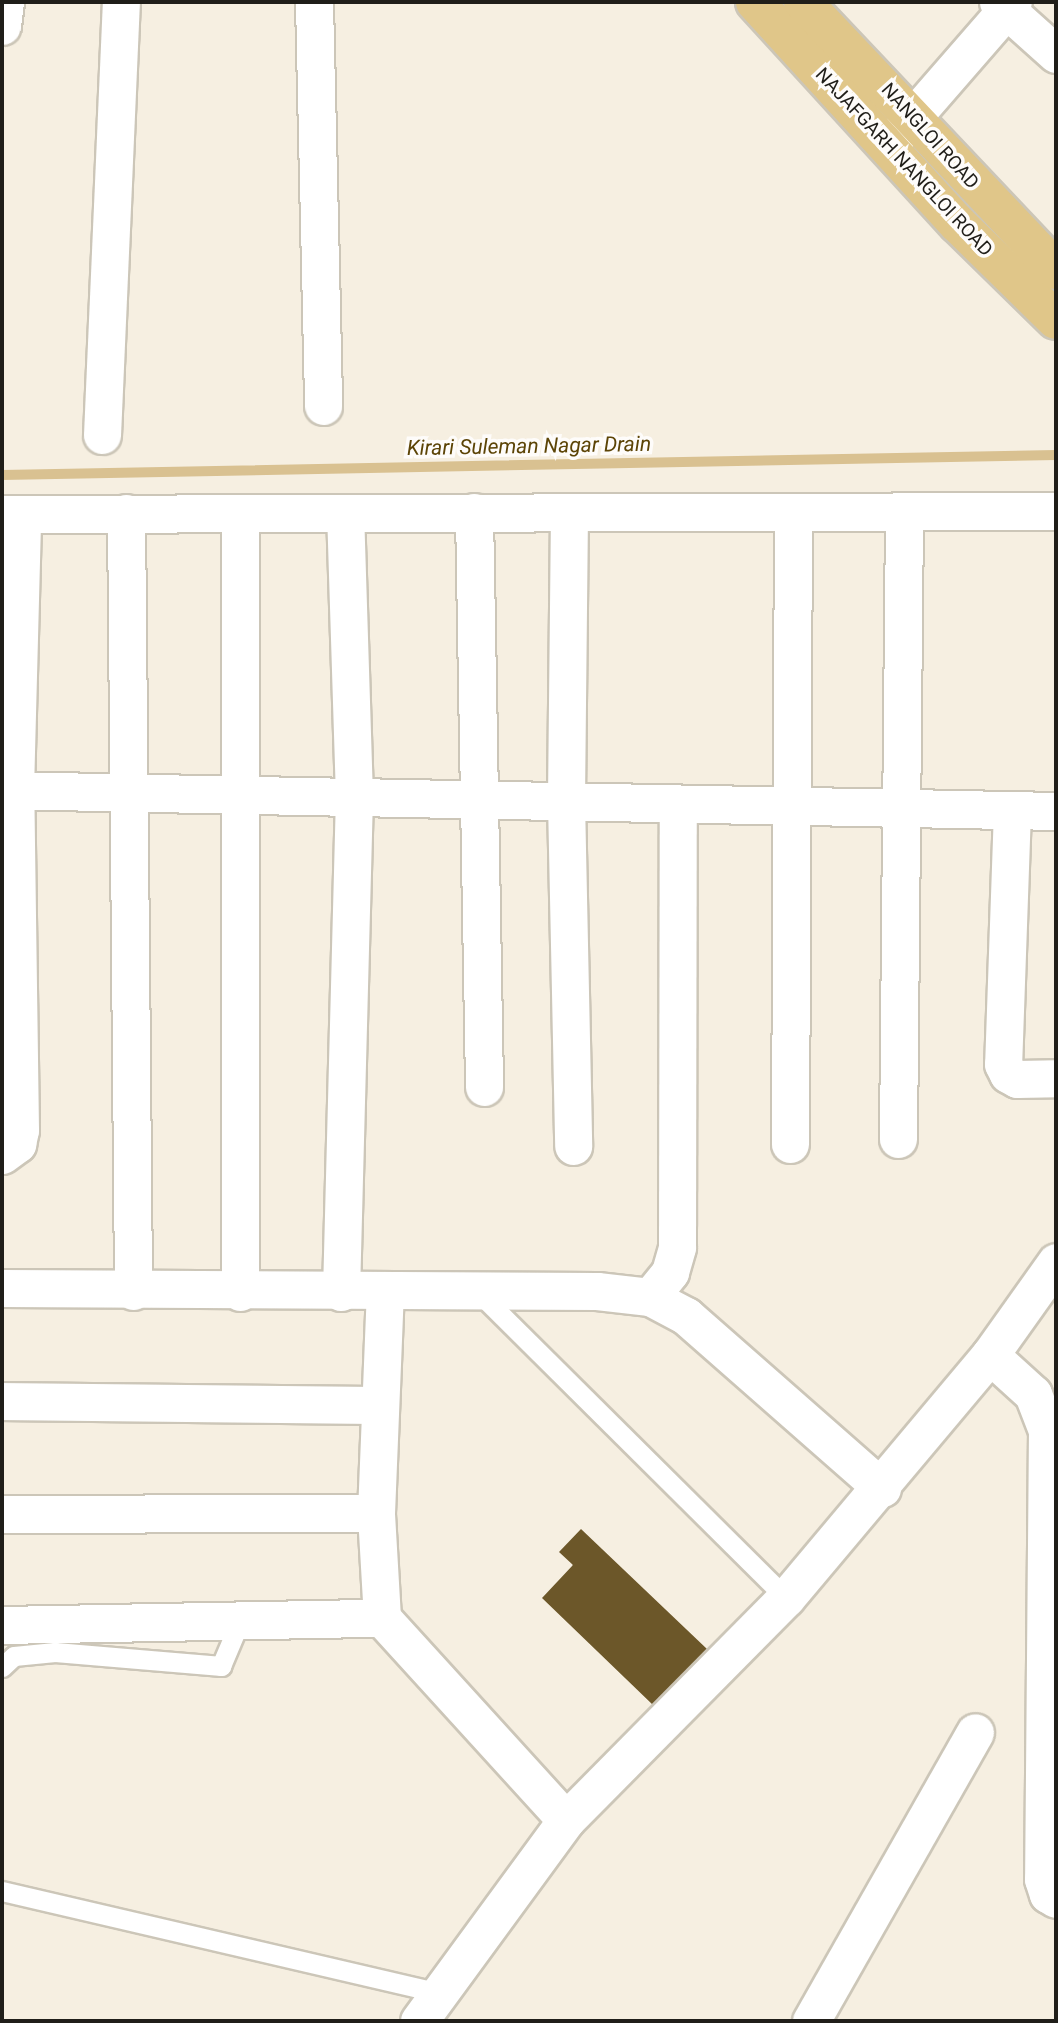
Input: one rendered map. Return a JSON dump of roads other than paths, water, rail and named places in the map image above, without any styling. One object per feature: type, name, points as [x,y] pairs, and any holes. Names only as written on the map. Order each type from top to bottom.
[{"type":"main road","name":"NAJAFGARH NANGLOI ROAD","points":[[755,2],[958,224],[1056,320]]},
{"type":"main road","name":"NANGLOI ROAD","points":[[803,2],[913,115],[1056,270]]},
{"type":"street","points":[[2,26],[5,2]]},
{"type":"street","points":[[102,435],[121,2]]},
{"type":"street","points":[[314,2],[323,406]]},
{"type":"street","points":[[888,145],[1006,5],[1056,54]]},
{"type":"street","points":[[898,1139],[904,511]]},
{"type":"street","points":[[2,1155],[17,1144],[20,1130],[8,790],[12,514],[1056,511]]},
{"type":"street","points":[[474,512],[484,1087]]},
{"type":"street","points":[[569,512],[566,801],[573,1146]]},
{"type":"street","points":[[790,1144],[793,512]]},
{"type":"street","points":[[126,513],[134,1291]]},
{"type":"street","points":[[240,513],[240,1292]]},
{"type":"street","points":[[341,1292],[354,797],[345,513]]},
{"type":"street","points":[[8,790],[1056,811]]},
{"type":"street","points":[[650,1297],[670,1272],[677,1247],[678,804]]},
{"type":"street","points":[[1012,810],[1003,1064],[1007,1074],[1017,1079],[1056,1078]]},
{"type":"street","points":[[429,2007],[566,1820],[786,1598],[883,1488],[990,1355],[1056,1262]]},
{"type":"street","points":[[2,1288],[240,1292],[597,1292],[650,1297],[686,1316],[883,1488]]},
{"type":"street","points":[[385,1292],[376,1513],[382,1618],[566,1820]]},
{"type":"street","points":[[990,1355],[1033,1394],[1047,1430],[1051,1456],[1043,1879],[1048,1894],[1056,1899]]},
{"type":"street","points":[[2,1401],[380,1405]]},
{"type":"street","points":[[2,1514],[376,1513]]},
{"type":"street","points":[[2,1625],[382,1618]]},
{"type":"street","points":[[811,2021],[975,1732]]},
{"type":"lane","points":[[478,1292],[786,1598]]},
{"type":"lane","points":[[2,1667],[15,1656],[55,1652],[221,1666],[240,1621]]},
{"type":"lane","points":[[2,1891],[429,2007]]},
{"type":"waterway","name":"Kirari Suleman Nagar Drain","points":[[2,475],[1056,455]]}]
